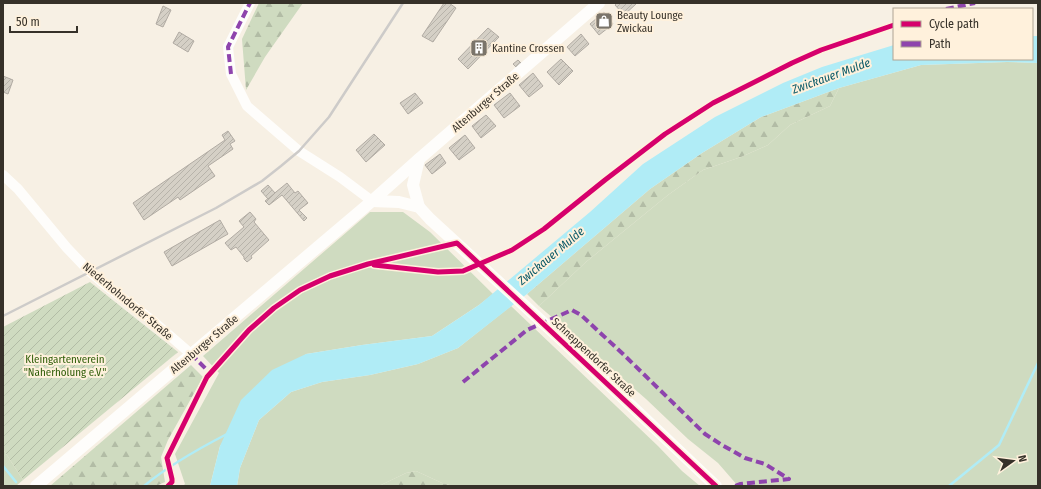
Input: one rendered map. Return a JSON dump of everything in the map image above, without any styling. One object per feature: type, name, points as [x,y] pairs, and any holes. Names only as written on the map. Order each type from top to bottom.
[{"type":"street","points":[[250,3],[228,47],[231,74],[247,106],[299,151],[340,177],[372,201],[399,202],[419,207]]},
{"type":"street","name":"Altenburger Straße","points":[[36,486],[372,201],[599,3]]},
{"type":"street","name":"Schneppendorfer Straße","points":[[419,159],[413,185],[419,207],[430,220],[562,340],[716,486]]},
{"type":"street","name":"Niederhohndorfer Straße","points":[[3,175],[18,189],[67,248],[90,272],[153,321],[191,354]]},
{"type":"green space","points":[[259,3],[303,3],[265,57],[246,90],[242,39]]},
{"type":"green space","points":[[1007,62],[1038,63],[1038,486],[738,486],[718,463],[688,439],[646,399],[539,306],[586,262],[668,195],[703,170],[741,157],[768,145],[790,125],[830,106],[839,88],[921,65]]},
{"type":"green space","points":[[839,88],[830,106],[790,125],[768,145],[741,157],[703,170],[668,195],[586,262],[539,306],[527,294],[650,189],[702,153],[761,117]]},
{"type":"green space","points":[[370,212],[403,212],[430,232],[493,294],[432,336],[306,354],[220,446],[210,486],[183,486],[185,484],[175,454],[219,373],[203,356]]},
{"type":"green space","name":"Kleingartenverein \"Naherholung e.V.\"","points":[[90,282],[178,352],[23,480],[3,449],[3,327]]},
{"type":"green space","points":[[511,306],[658,446],[682,471],[700,486],[453,486],[442,483],[416,471],[406,473],[379,486],[237,486],[240,468],[259,420],[291,392],[322,382],[370,375],[418,364],[458,348]]},
{"type":"green space","points":[[191,365],[203,377],[168,440],[161,457],[165,482],[156,486],[50,486]]},
{"type":"green space","points":[[3,449],[23,480],[16,486],[3,486]]},
{"type":"green space","points":[[416,471],[442,483],[453,486],[379,486],[406,473]]},
{"type":"water","name":"Zwickauer Mulde","points":[[1033,36],[1038,36],[1038,63],[1007,62],[921,65],[839,88],[761,117],[702,153],[650,189],[527,294],[458,348],[418,364],[370,375],[322,382],[291,392],[259,420],[240,468],[237,486],[210,486],[220,446],[241,400],[272,370],[306,354],[432,336],[479,305],[590,212],[643,164],[715,117],[783,83],[822,67],[893,45],[893,60],[1033,60]]},
{"type":"building","points":[[444,3],[449,3],[456,8],[433,42],[422,36]]},
{"type":"building","points":[[617,3],[636,4],[624,15],[615,5]]},
{"type":"building","points":[[163,6],[171,10],[163,27],[156,24]]},
{"type":"building","points":[[604,12],[613,24],[599,35],[590,24]]},
{"type":"building","name":"Kantine Crossen","points":[[488,28],[499,37],[468,69],[458,59]]},
{"type":"building","points":[[179,32],[194,41],[188,52],[173,43]]},
{"type":"building","points":[[581,34],[589,44],[575,56],[567,47]]},
{"type":"building","points":[[561,59],[573,71],[559,85],[547,72]]},
{"type":"building","points":[[518,60],[521,63],[516,67],[513,64]]},
{"type":"building","points":[[533,73],[543,86],[529,97],[519,85]]},
{"type":"building","points":[[3,76],[13,80],[8,94],[3,92]]},
{"type":"building","points":[[415,93],[423,103],[408,114],[400,103]]},
{"type":"building","points":[[510,93],[520,106],[504,118],[494,105]]},
{"type":"building","points":[[486,115],[496,126],[481,138],[472,126]]},
{"type":"building","points":[[228,131],[235,141],[230,144],[233,149],[208,166],[215,176],[180,200],[178,197],[144,220],[133,203],[225,140],[222,135]]},
{"type":"building","points":[[374,134],[385,145],[366,162],[356,150]]},
{"type":"building","points":[[465,135],[475,148],[459,160],[449,148]]},
{"type":"building","points":[[440,154],[446,163],[432,174],[425,165]]},
{"type":"building","points":[[287,183],[295,193],[298,191],[308,203],[299,210],[307,218],[304,221],[282,195],[269,205],[265,201]]},
{"type":"building","points":[[268,185],[275,193],[268,199],[261,191]]},
{"type":"building","points":[[250,212],[256,219],[254,222],[269,240],[251,256],[252,258],[247,262],[236,247],[231,250],[225,243],[244,227],[239,221]]},
{"type":"building","points":[[220,220],[228,234],[172,266],[164,252]]},
{"type":"waterway","points":[[949,486],[999,445],[1038,363]]},
{"type":"waterway","points":[[144,486],[163,471],[227,434]]},
{"type":"waterway","points":[[3,466],[16,482]]},
{"type":"railway","points":[[3,316],[216,208],[262,181],[299,151],[329,117],[403,3]]},
{"type":"marked path","points":[[231,74],[228,47],[250,3]]},
{"type":"marked path","points":[[951,8],[975,3]]},
{"type":"marked path","points":[[463,382],[527,330],[572,310],[581,315],[623,354],[705,434],[745,458],[765,464],[789,479],[740,484],[735,486]]},
{"type":"marked path","points":[[191,354],[210,373]]},
{"type":"cycle path","points":[[374,265],[438,272],[463,271],[512,250],[544,229],[665,134],[713,103],[821,50],[893,25]]},
{"type":"cycle path","points":[[168,486],[172,482],[172,479],[167,458],[207,377],[249,330],[274,308],[300,290],[330,276],[368,264],[457,243],[716,486]]},
{"type":"place","name":"Beauty Lounge Zwickau","points":[[604,21]]},
{"type":"place","name":"Kantine Crossen","points":[[479,48]]}]
